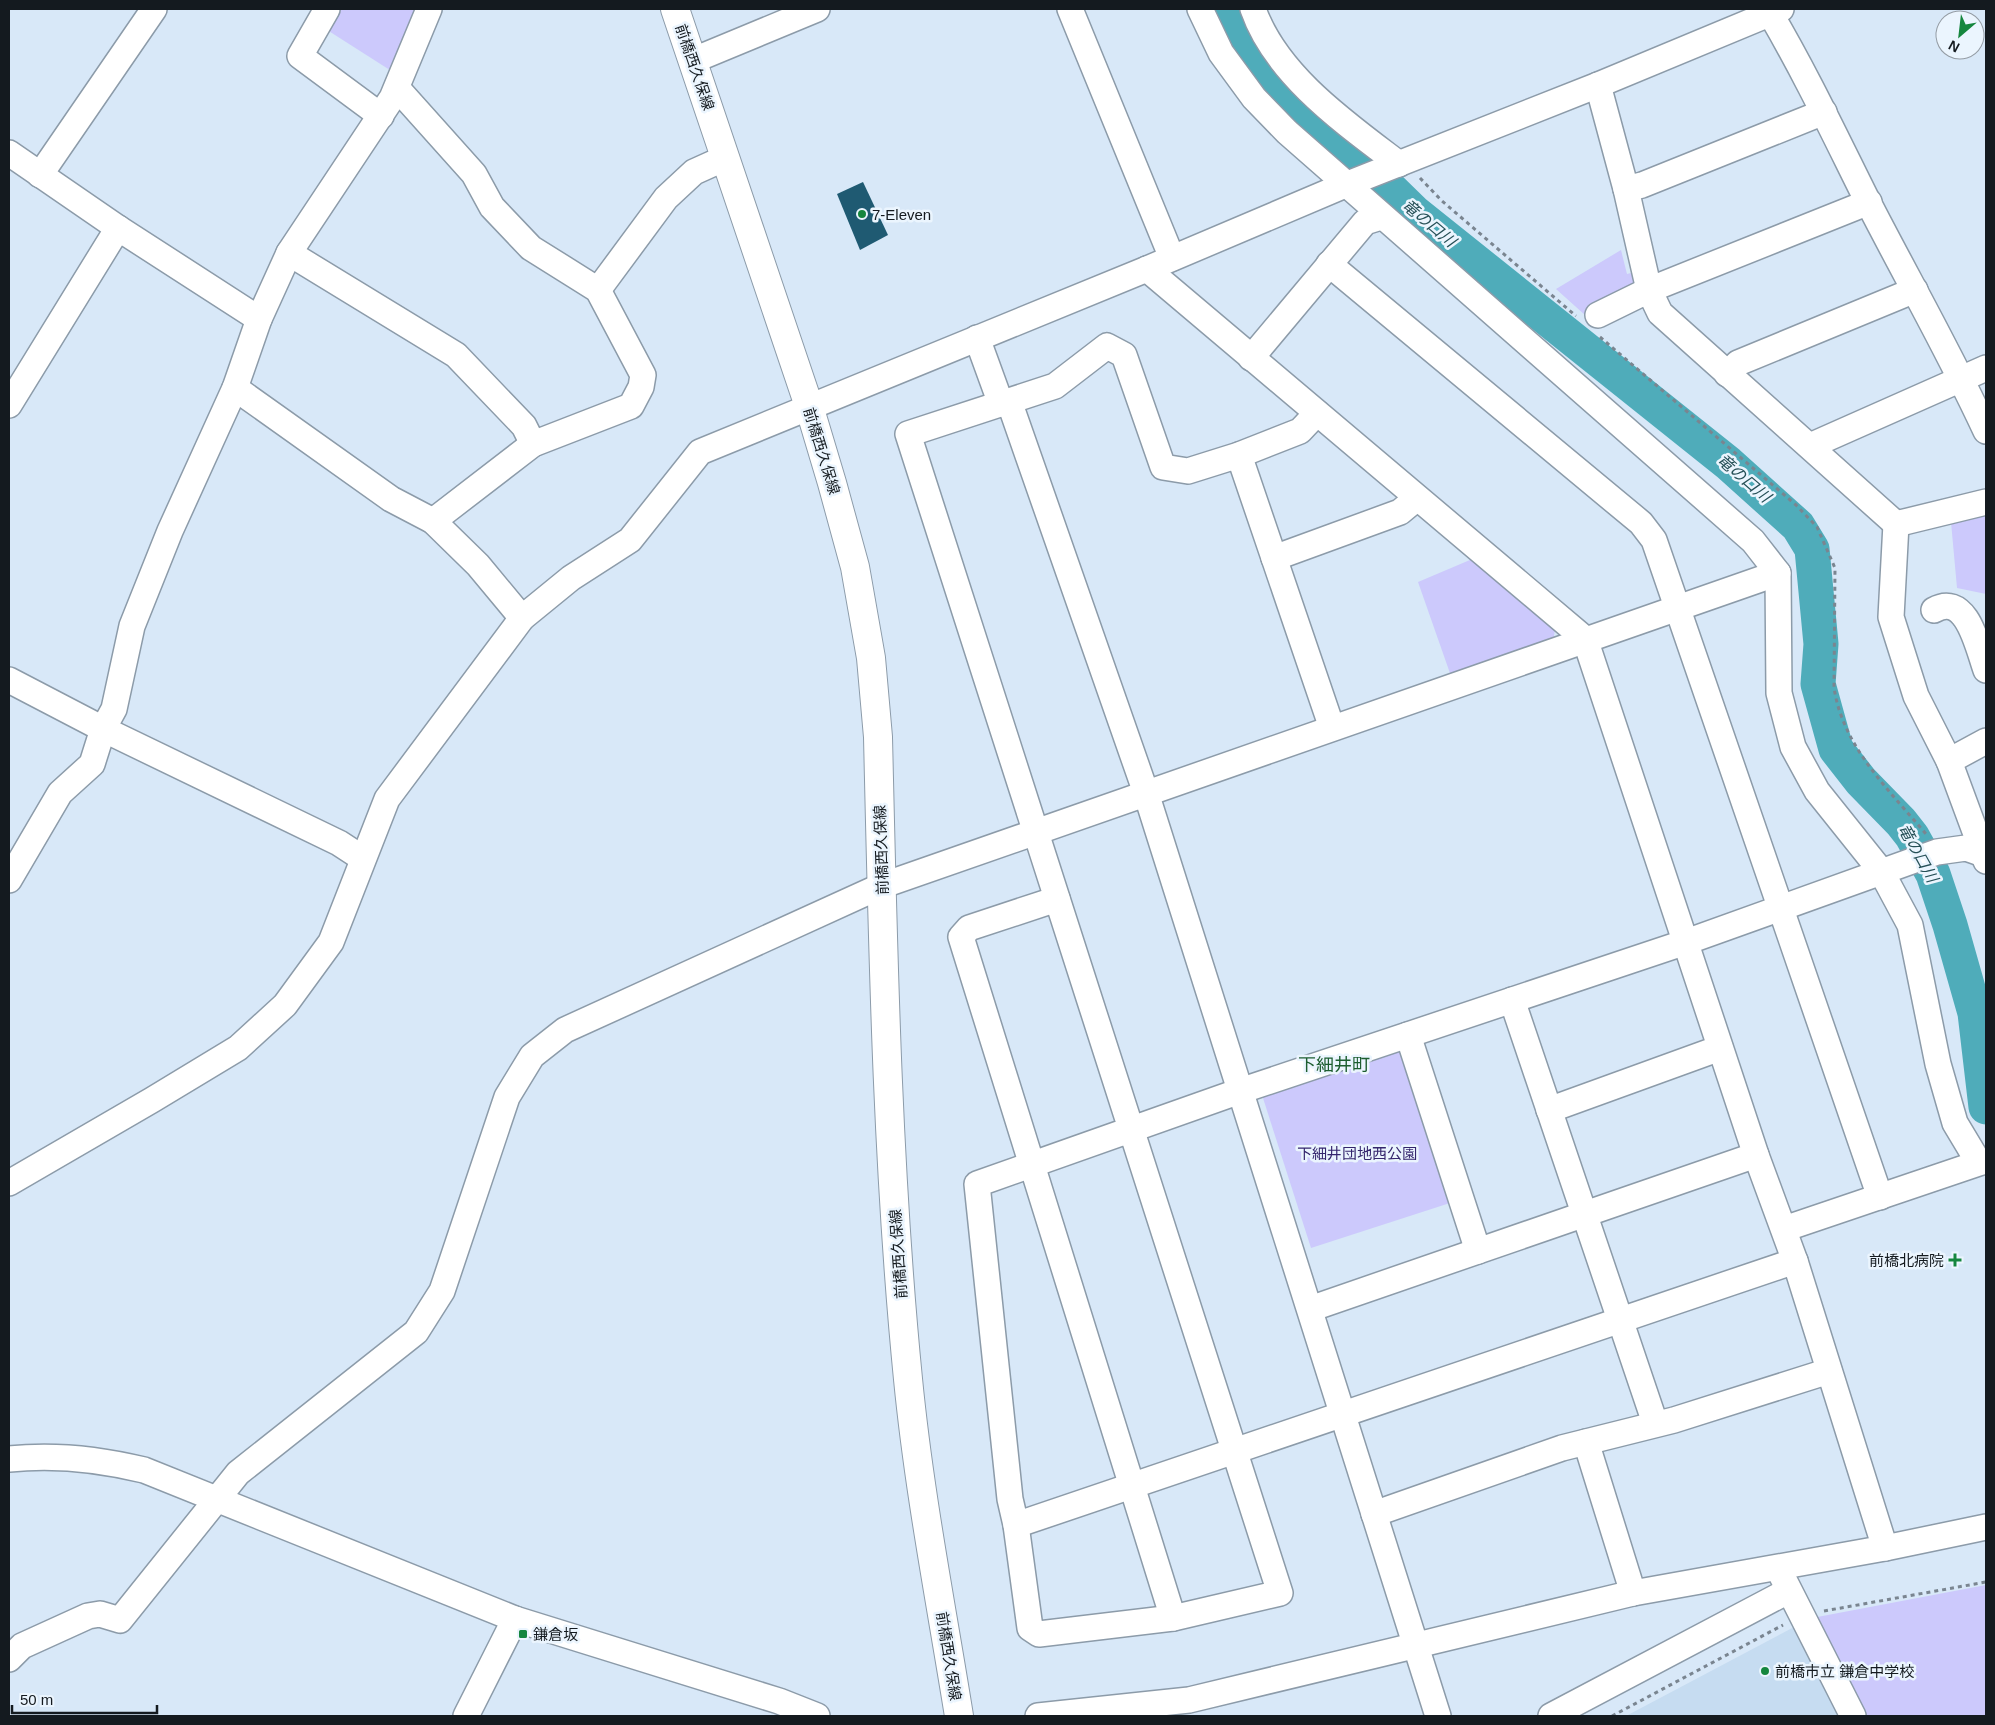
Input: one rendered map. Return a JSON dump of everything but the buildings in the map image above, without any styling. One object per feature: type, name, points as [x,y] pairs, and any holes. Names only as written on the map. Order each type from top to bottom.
[{"type":"main road","name":"前橋西久保線","points":[[675,9],[694,60],[809,406],[855,567],[871,658],[878,737],[881,886],[896,1256],[908,1382],[924,1497],[959,1716]]},
{"type":"street","points":[[40,175],[154,9]]},
{"type":"street","points":[[327,9],[300,56],[381,116]]},
{"type":"street","points":[[9,880],[60,793],[92,764],[103,729],[114,709],[132,626],[170,531],[235,388],[259,320],[289,253],[381,116],[397,88],[429,9]]},
{"type":"street","points":[[694,60],[817,9]]},
{"type":"street","points":[[1070,9],[1172,258]]},
{"type":"street","points":[[1200,9],[1221,54],[1254,98],[1287,132],[1348,184],[1381,217],[1753,541],[1778,572],[1779,693],[1793,747],[1817,791],[1887,870],[1910,926],[1938,1064],[1955,1123],[1983,1164],[1784,1229]]},
{"type":"street","points":[[1253,9],[1269,43],[1289,68],[1314,95],[1395,165]]},
{"type":"street","points":[[9,1183],[238,1048],[285,1005],[330,942],[362,858],[387,800],[522,618],[570,578],[630,540],[700,452],[1147,269],[1348,184],[1598,85],[1771,10],[1962,378],[1986,431]]},
{"type":"street","points":[[1598,85],[1626,189],[1649,290],[1660,313],[1896,524]]},
{"type":"street","points":[[397,88],[474,174],[492,207],[531,248],[598,290],[643,375],[641,387],[631,406],[533,444],[433,521]]},
{"type":"street","points":[[1626,189],[1824,112]]},
{"type":"street","points":[[9,153],[118,228],[259,320]]},
{"type":"street","points":[[598,290],[666,198],[694,172],[725,158]]},
{"type":"street","points":[[1598,315],[1649,290],[1869,202]]},
{"type":"street","points":[[1251,358],[1364,222],[1381,217]]},
{"type":"street","points":[[9,405],[118,228]]},
{"type":"street","points":[[289,253],[456,356],[524,426],[533,444]]},
{"type":"street","points":[[1329,264],[1641,523],[1654,540],[1880,1197]]},
{"type":"street","points":[[1147,269],[1585,639],[1756,1155],[1795,1261],[1885,1548]]},
{"type":"street","points":[[1727,374],[1738,363],[1915,290]]},
{"type":"street","points":[[978,338],[1005,403],[1146,793],[1438,1716]]},
{"type":"street","points":[[1317,413],[1300,431],[1239,455],[1188,471],[1163,467],[1124,355],[1107,346],[1055,386],[908,434],[1132,1130],[1280,1592],[1172,1618],[1039,1634],[1030,1628],[1016,1525],[1010,1499],[977,1184],[1132,1130],[1240,1091],[1686,942],[1937,852],[1966,848],[1986,856]]},
{"type":"street","points":[[1810,446],[1986,368]]},
{"type":"street","points":[[235,388],[391,499],[433,521],[478,565],[522,618]]},
{"type":"street","points":[[1239,455],[1332,728]]},
{"type":"street","points":[[1274,558],[1400,512],[1417,498]]},
{"type":"street","points":[[1896,524],[1986,502]]},
{"type":"street","points":[[1896,524],[1891,617],[1916,696],[1949,761],[1986,856]]},
{"type":"street","points":[[9,1659],[22,1646],[88,1616],[100,1614],[120,1620],[238,1473],[416,1332],[442,1291],[507,1097],[532,1056],[565,1030],[881,886],[1778,572]]},
{"type":"street","points":[[1934,610],[1943,605],[1949,605],[1965,616],[1986,670]]},
{"type":"street","points":[[9,680],[103,729],[339,843],[362,858]]},
{"type":"street","points":[[1949,761],[1986,740]]},
{"type":"street","points":[[1057,899],[968,928],[961,937],[1172,1618]]},
{"type":"street","points":[[1512,1000],[1655,1423]]},
{"type":"street","points":[[1408,1035],[1478,1251]]},
{"type":"street","points":[[1549,1110],[1720,1048]]},
{"type":"street","points":[[1310,1309],[1756,1155]]},
{"type":"street","points":[[1016,1525],[1795,1261]]},
{"type":"street","points":[[1374,1514],[1562,1448],[1655,1423],[1674,1420],[1829,1371]]},
{"type":"street","points":[[1586,1442],[1633,1593]]},
{"type":"street","points":[[9,1459],[40,1456],[106,1460],[144,1470],[514,1619],[775,1708],[817,1716]]},
{"type":"street","points":[[1038,1716],[1189,1700],[1633,1593],[1885,1548],[1986,1527]]},
{"type":"street","points":[[1778,1567],[1788,1591],[1853,1716]]},
{"type":"street","points":[[1551,1716],[1788,1591]]},
{"type":"street","points":[[466,1716],[514,1619]]},
{"type":"path","points":[[1612,1716],[1802,1615],[1986,1582]]},
{"type":"shaded area","name":"前橋市立 鎌倉中学校","points":[[1796,1626],[1841,1716],[1626,1716]]},
{"type":"green space","points":[[335,9],[420,9],[393,72],[324,28]]},
{"type":"green space","points":[[1621,250],[1627,274],[1635,272],[1638,283],[1632,291],[1585,315],[1556,289]]},
{"type":"green space","points":[[1986,513],[1986,594],[1957,588],[1951,522]]},
{"type":"green space","points":[[1477,557],[1556,623],[1553,642],[1452,679],[1418,582]]},
{"type":"green space","name":"下細井団地西公園","points":[[1393,1050],[1402,1054],[1450,1203],[1311,1248],[1263,1098],[1266,1091]]},
{"type":"green space","points":[[1986,1585],[1986,1716],[1861,1716],[1812,1618]]},
{"type":"waterway","name":"竜の口川","points":[[1233,9],[1243,40],[1289,100],[1373,172],[1415,213],[1728,463],[1798,526],[1812,549],[1821,644],[1818,684],[1836,749],[1861,781],[1912,836],[1933,874],[1950,925],[1975,1013],[1986,1107]]},
{"type":"place","name":"7-Eleven","points":[[862,214]]},
{"type":"place","name":"前橋北病院","points":[[1955,1260]]},
{"type":"place","name":"鎌倉坂","points":[[523,1634]]},
{"type":"place","name":"前橋市立 鎌倉中学校","points":[[1765,1671]]},
{"type":"district","name":"下細井町","points":[[1334,1065]]}]
